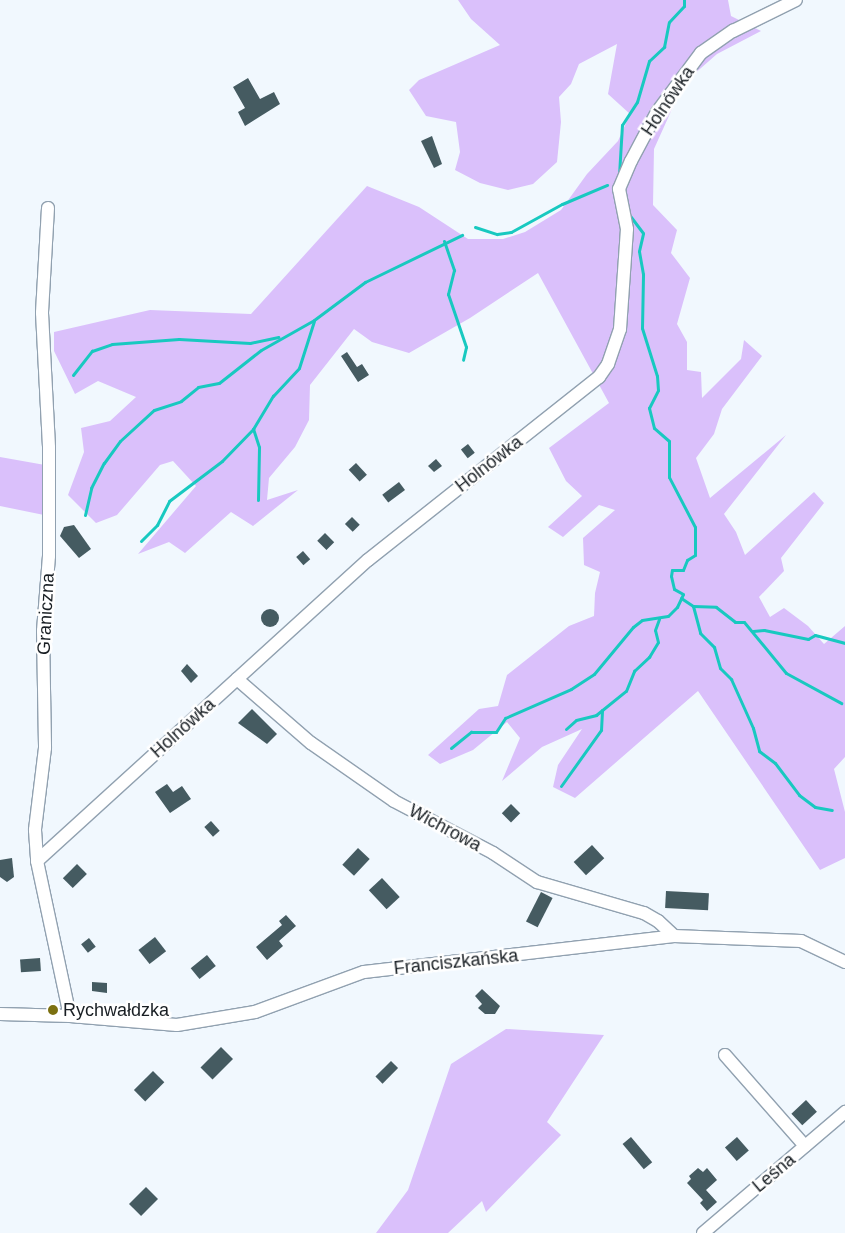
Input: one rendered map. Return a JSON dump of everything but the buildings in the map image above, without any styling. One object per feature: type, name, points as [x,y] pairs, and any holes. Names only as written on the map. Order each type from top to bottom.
[{"type":"street","name":"Holnówka","points":[[37,861],[368,560],[598,377],[608,364],[620,329],[627,229],[619,188],[635,153],[657,112],[701,52],[733,31],[796,0]]},
{"type":"street","name":"Graniczna","points":[[48,208],[42,313],[49,448],[49,556],[43,631],[45,748],[36,830],[37,861],[70,1016]]},
{"type":"street","name":"Wichrowa","points":[[237,679],[311,743],[394,801],[493,853],[537,882],[644,913],[658,921],[674,936]]},
{"type":"street","name":"Franciszkańska","points":[[70,1016],[177,1025],[234,1018],[364,972],[674,936],[801,941],[845,962]]},
{"type":"street","points":[[0,1014],[70,1016]]},
{"type":"street","points":[[725,1055],[805,1146]]},
{"type":"street","name":"Leśna","points":[[703,1233],[845,1112]]},
{"type":"shaded area","points":[[458,0],[728,0],[731,16],[761,31],[717,54],[693,75],[677,98],[654,149],[653,205],[677,230],[671,253],[690,278],[677,324],[687,342],[687,370],[701,372],[702,398],[741,359],[744,340],[762,356],[722,409],[714,434],[696,458],[710,498],[786,435],[724,514],[736,532],[745,555],[814,492],[824,503],[781,558],[784,571],[759,597],[770,617],[784,608],[808,626],[824,644],[845,626],[845,757],[834,769],[845,812],[845,858],[820,870],[698,691],[575,798],[553,787],[558,765],[582,729],[542,747],[502,781],[520,738],[507,722],[473,750],[440,764],[428,755],[479,709],[498,706],[507,675],[569,626],[594,616],[595,593],[600,572],[584,565],[583,538],[615,510],[599,505],[563,537],[548,527],[582,496],[566,481],[549,448],[609,403],[538,273],[470,318],[409,353],[372,342],[354,329],[310,385],[309,420],[295,447],[269,478],[267,500],[298,490],[253,526],[231,512],[185,553],[169,542],[138,554],[196,486],[173,461],[160,465],[117,515],[96,523],[68,495],[84,452],[81,428],[110,421],[136,397],[98,381],[75,394],[54,351],[54,332],[150,310],[251,314],[367,186],[419,207],[468,239],[503,239],[525,232],[561,210],[587,174],[618,141],[630,114],[608,94],[617,44],[579,64],[571,84],[559,97],[561,122],[557,162],[533,184],[508,190],[480,183],[455,170],[460,152],[456,122],[426,116],[409,90],[419,80],[500,45],[471,19]]},
{"type":"shaded area","points":[[0,457],[45,465],[44,515],[0,506]]},
{"type":"shaded area","points":[[506,1029],[604,1035],[547,1122],[561,1135],[486,1212],[482,1201],[448,1233],[376,1233],[408,1190],[451,1064]]},
{"type":"waterway","points":[[619,175],[622,125],[637,102],[649,61],[664,47],[669,22],[684,6],[684,0]]},
{"type":"waterway","points":[[475,227],[497,234],[511,232],[562,204],[607,185]]},
{"type":"waterway","points":[[451,748],[471,732],[496,732],[505,718],[571,689],[594,674],[633,627],[642,620],[668,616],[677,607],[683,594],[674,589],[671,576],[672,570],[683,570],[687,560],[695,555],[695,527],[669,477],[669,441],[654,428],[649,408],[658,390],[657,376],[642,328],[643,274],[639,251],[643,233],[630,216]]},
{"type":"waterway","points":[[85,515],[91,488],[104,463],[120,441],[154,410],[181,401],[198,387],[219,383],[261,350],[314,320],[365,282],[462,235]]},
{"type":"waterway","points":[[444,241],[454,270],[448,294],[466,347],[463,360]]},
{"type":"waterway","points":[[258,500],[259,447],[253,429],[273,396],[299,368],[314,321]]},
{"type":"waterway","points":[[73,375],[92,351],[112,344],[179,339],[250,343],[278,337]]},
{"type":"waterway","points":[[141,541],[157,525],[169,501],[222,461],[253,429]]},
{"type":"waterway","points":[[681,598],[693,606],[700,633],[714,647],[720,668],[731,679],[753,728],[759,751],[775,763],[799,795],[815,807],[832,810]]},
{"type":"waterway","points":[[693,606],[716,607],[735,622],[744,622],[786,673],[841,703]]},
{"type":"waterway","points":[[566,729],[576,720],[596,715],[626,691],[634,671],[649,657],[658,642],[655,630],[659,619]]},
{"type":"waterway","points":[[753,631],[764,630],[808,639],[815,635],[845,643]]},
{"type":"waterway","points":[[561,786],[601,730],[602,710]]},
{"type":"place","name":"Rychwałdzka","points":[[53,1010]]}]
